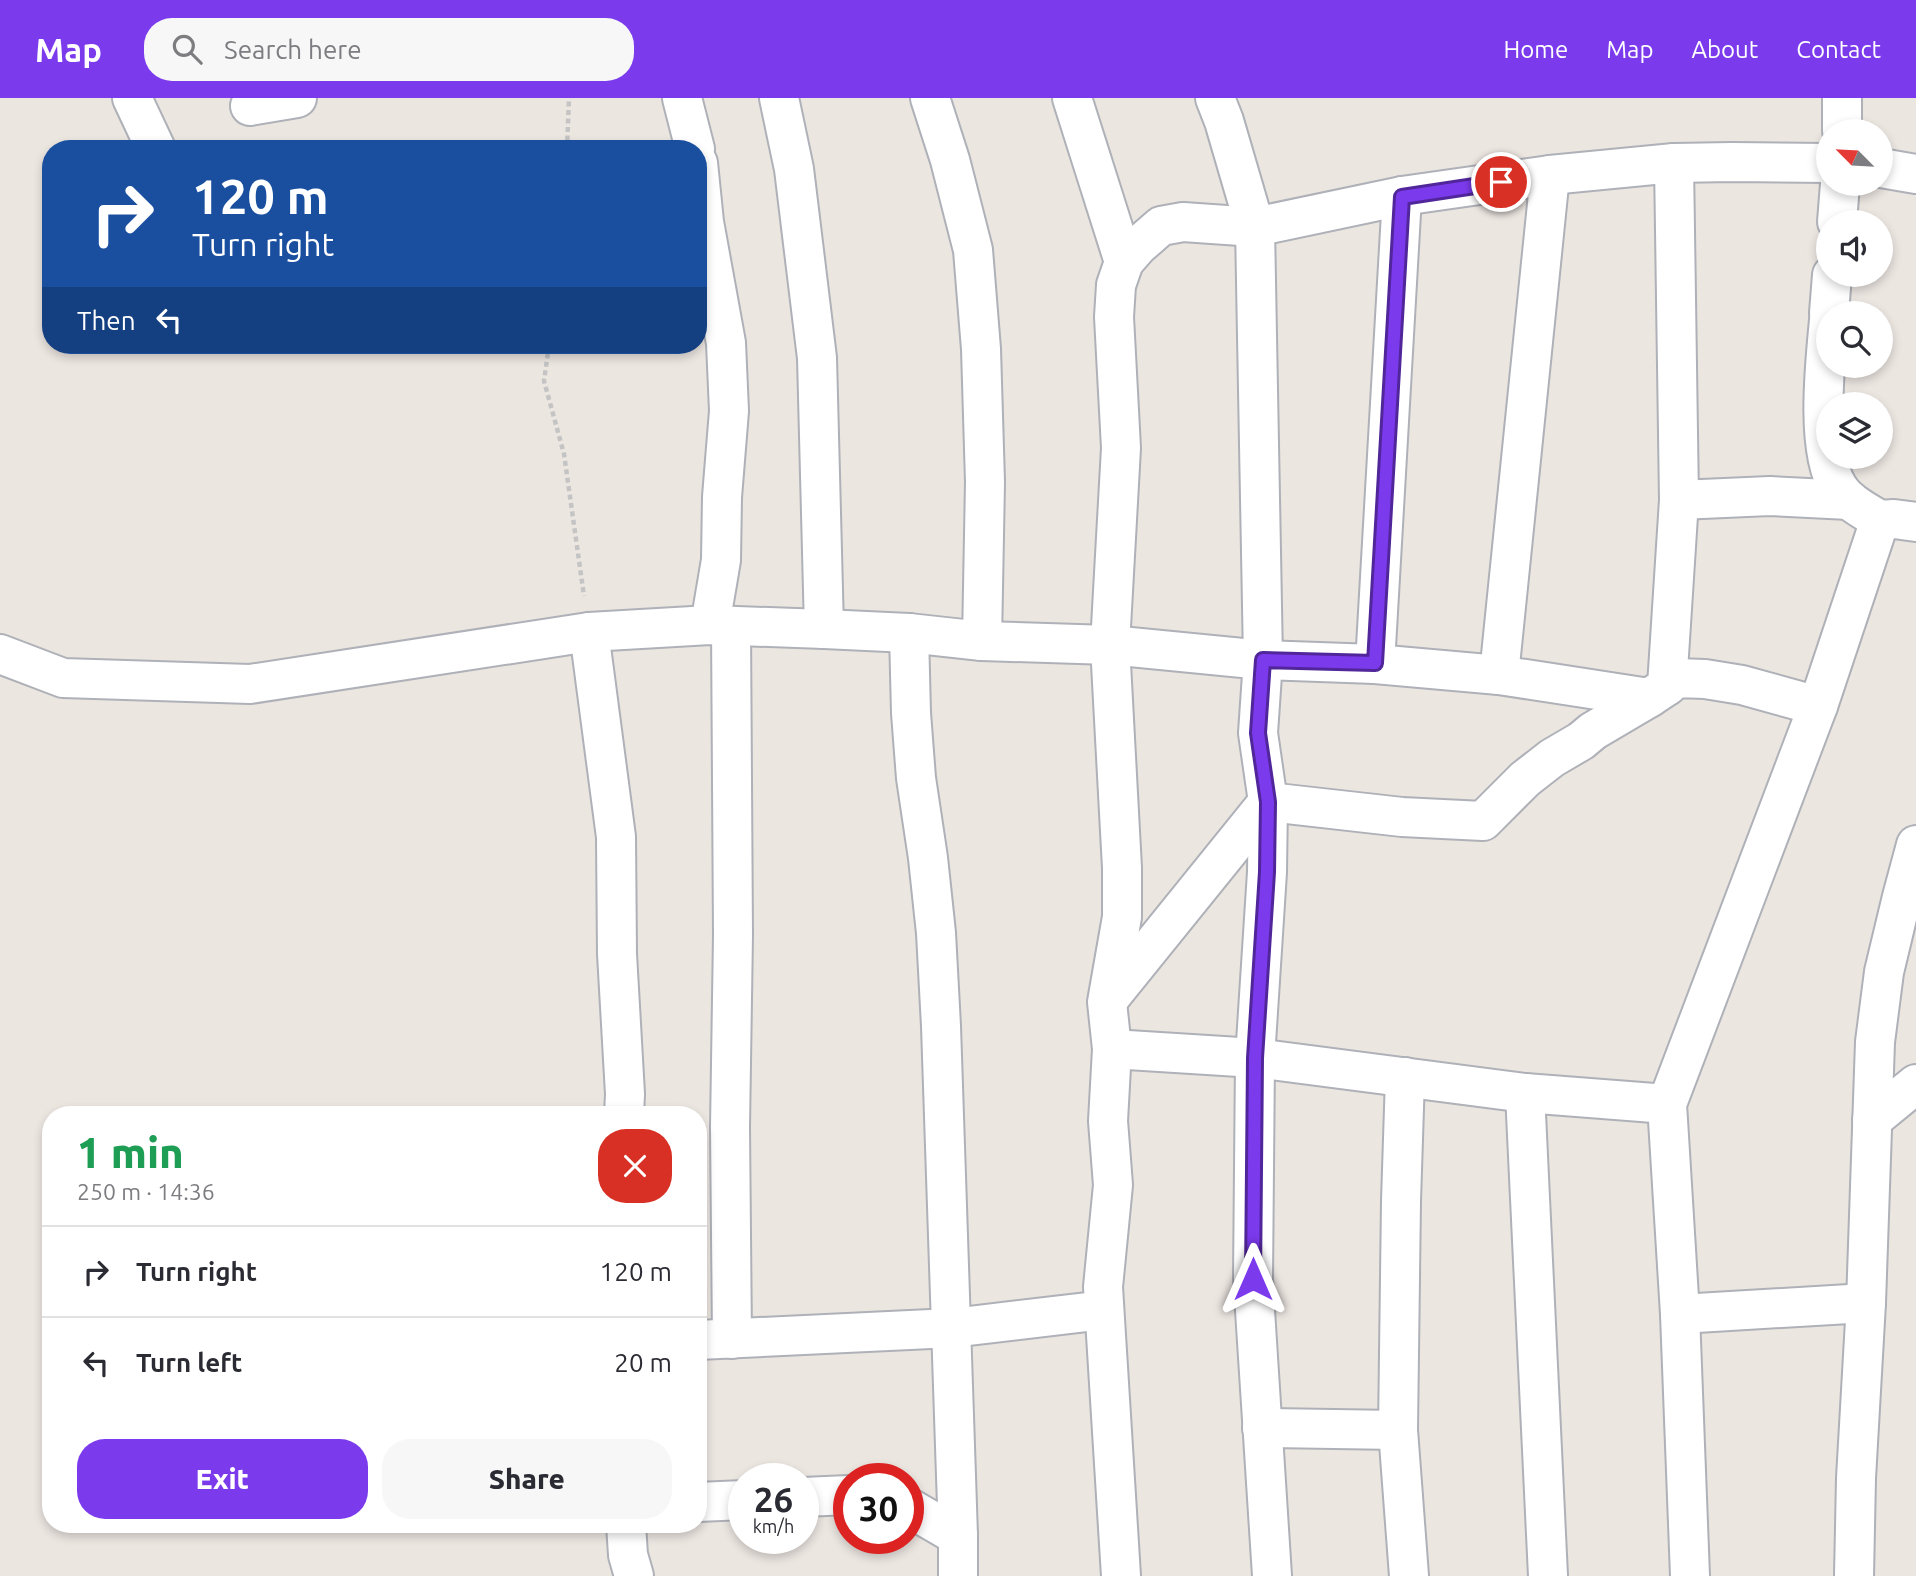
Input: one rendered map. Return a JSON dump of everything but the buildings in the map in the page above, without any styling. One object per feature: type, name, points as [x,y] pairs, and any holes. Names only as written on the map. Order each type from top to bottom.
[{"type":"street","points":[[132,98],[152,140]]},
{"type":"street","points":[[250,106],[296,98]]},
{"type":"street","points":[[682,98],[693,140]]},
{"type":"street","points":[[779,98],[794,169],[817,358],[824,629]]},
{"type":"street","points":[[930,98],[950,160],[973,250],[981,349],[985,482],[982,641]]},
{"type":"street","points":[[1072,98],[1124,262]]},
{"type":"street","points":[[1215,98],[1255,227],[1263,660],[1258,733],[1268,802],[1267,872],[1255,1058],[1253,1279],[1272,1576]]},
{"type":"street","points":[[1842,98],[1842,119]]},
{"type":"street","points":[[1658,692],[1679,500],[1674,163]]},
{"type":"street","points":[[1121,1576],[1103,1287],[1113,1185],[1108,1121],[1112,1049],[1107,1002],[1122,917],[1122,868],[1110,645],[1121,448],[1114,317],[1115,285],[1124,262],[1161,226],[1183,222],[1255,227],[1402,197],[1550,175],[1674,163],[1816,163]]},
{"type":"street","points":[[1894,170],[1916,174]]},
{"type":"street","points":[[1499,675],[1550,175]]},
{"type":"street","points":[[1375,663],[1402,197]]},
{"type":"street","points":[[707,238],[726,343],[729,411],[722,497],[721,626],[733,935],[730,1127],[715,1340],[951,1328],[1104,1310]]},
{"type":"street","points":[[1825,378],[1824,439],[1831,473],[1837,486],[1881,514]]},
{"type":"street","points":[[1679,500],[1770,496],[1881,514]]},
{"type":"street","points":[[1690,1576],[1680,1314],[1667,1104],[1818,706],[1881,514]]},
{"type":"street","points":[[0,654],[63,678],[250,684],[589,632],[721,626],[824,629],[982,641],[1110,645],[1263,660],[1375,663],[1658,692]]},
{"type":"street","points":[[589,632],[616,837],[617,954],[625,1106]]},
{"type":"street","points":[[909,634],[915,765],[929,858],[941,1026],[958,1576]]},
{"type":"street","points":[[1268,802],[1402,817],[1483,821],[1525,779],[1552,758],[1676,678],[1742,685],[1818,706]]},
{"type":"street","points":[[1107,1002],[1268,802]]},
{"type":"street","points":[[1854,1576],[1875,1042],[1884,972],[1916,845]]},
{"type":"street","points":[[1112,1049],[1255,1058],[1525,1093],[1667,1104]]},
{"type":"street","points":[[1405,1077],[1398,1430],[1409,1576]]},
{"type":"street","points":[[1872,1120],[1916,1084]]},
{"type":"street","points":[[1525,1093],[1548,1576]]},
{"type":"street","points":[[1680,1314],[1866,1303]]},
{"type":"street","points":[[1262,1428],[1398,1430]]},
{"type":"street","points":[[707,1502],[728,1501]]},
{"type":"street","points":[[924,1516],[958,1536]]},
{"type":"street","points":[[627,1533],[628,1555],[634,1576]]},
{"type":"path","points":[[567,140],[569,98]]},
{"type":"path","points":[[548,354],[544,381],[564,454],[589,632]]},
{"type":"route","points":[[1253,1279],[1255,1058],[1267,872],[1268,802],[1258,733],[1263,660],[1375,663],[1402,197],[1501,182]]}]
